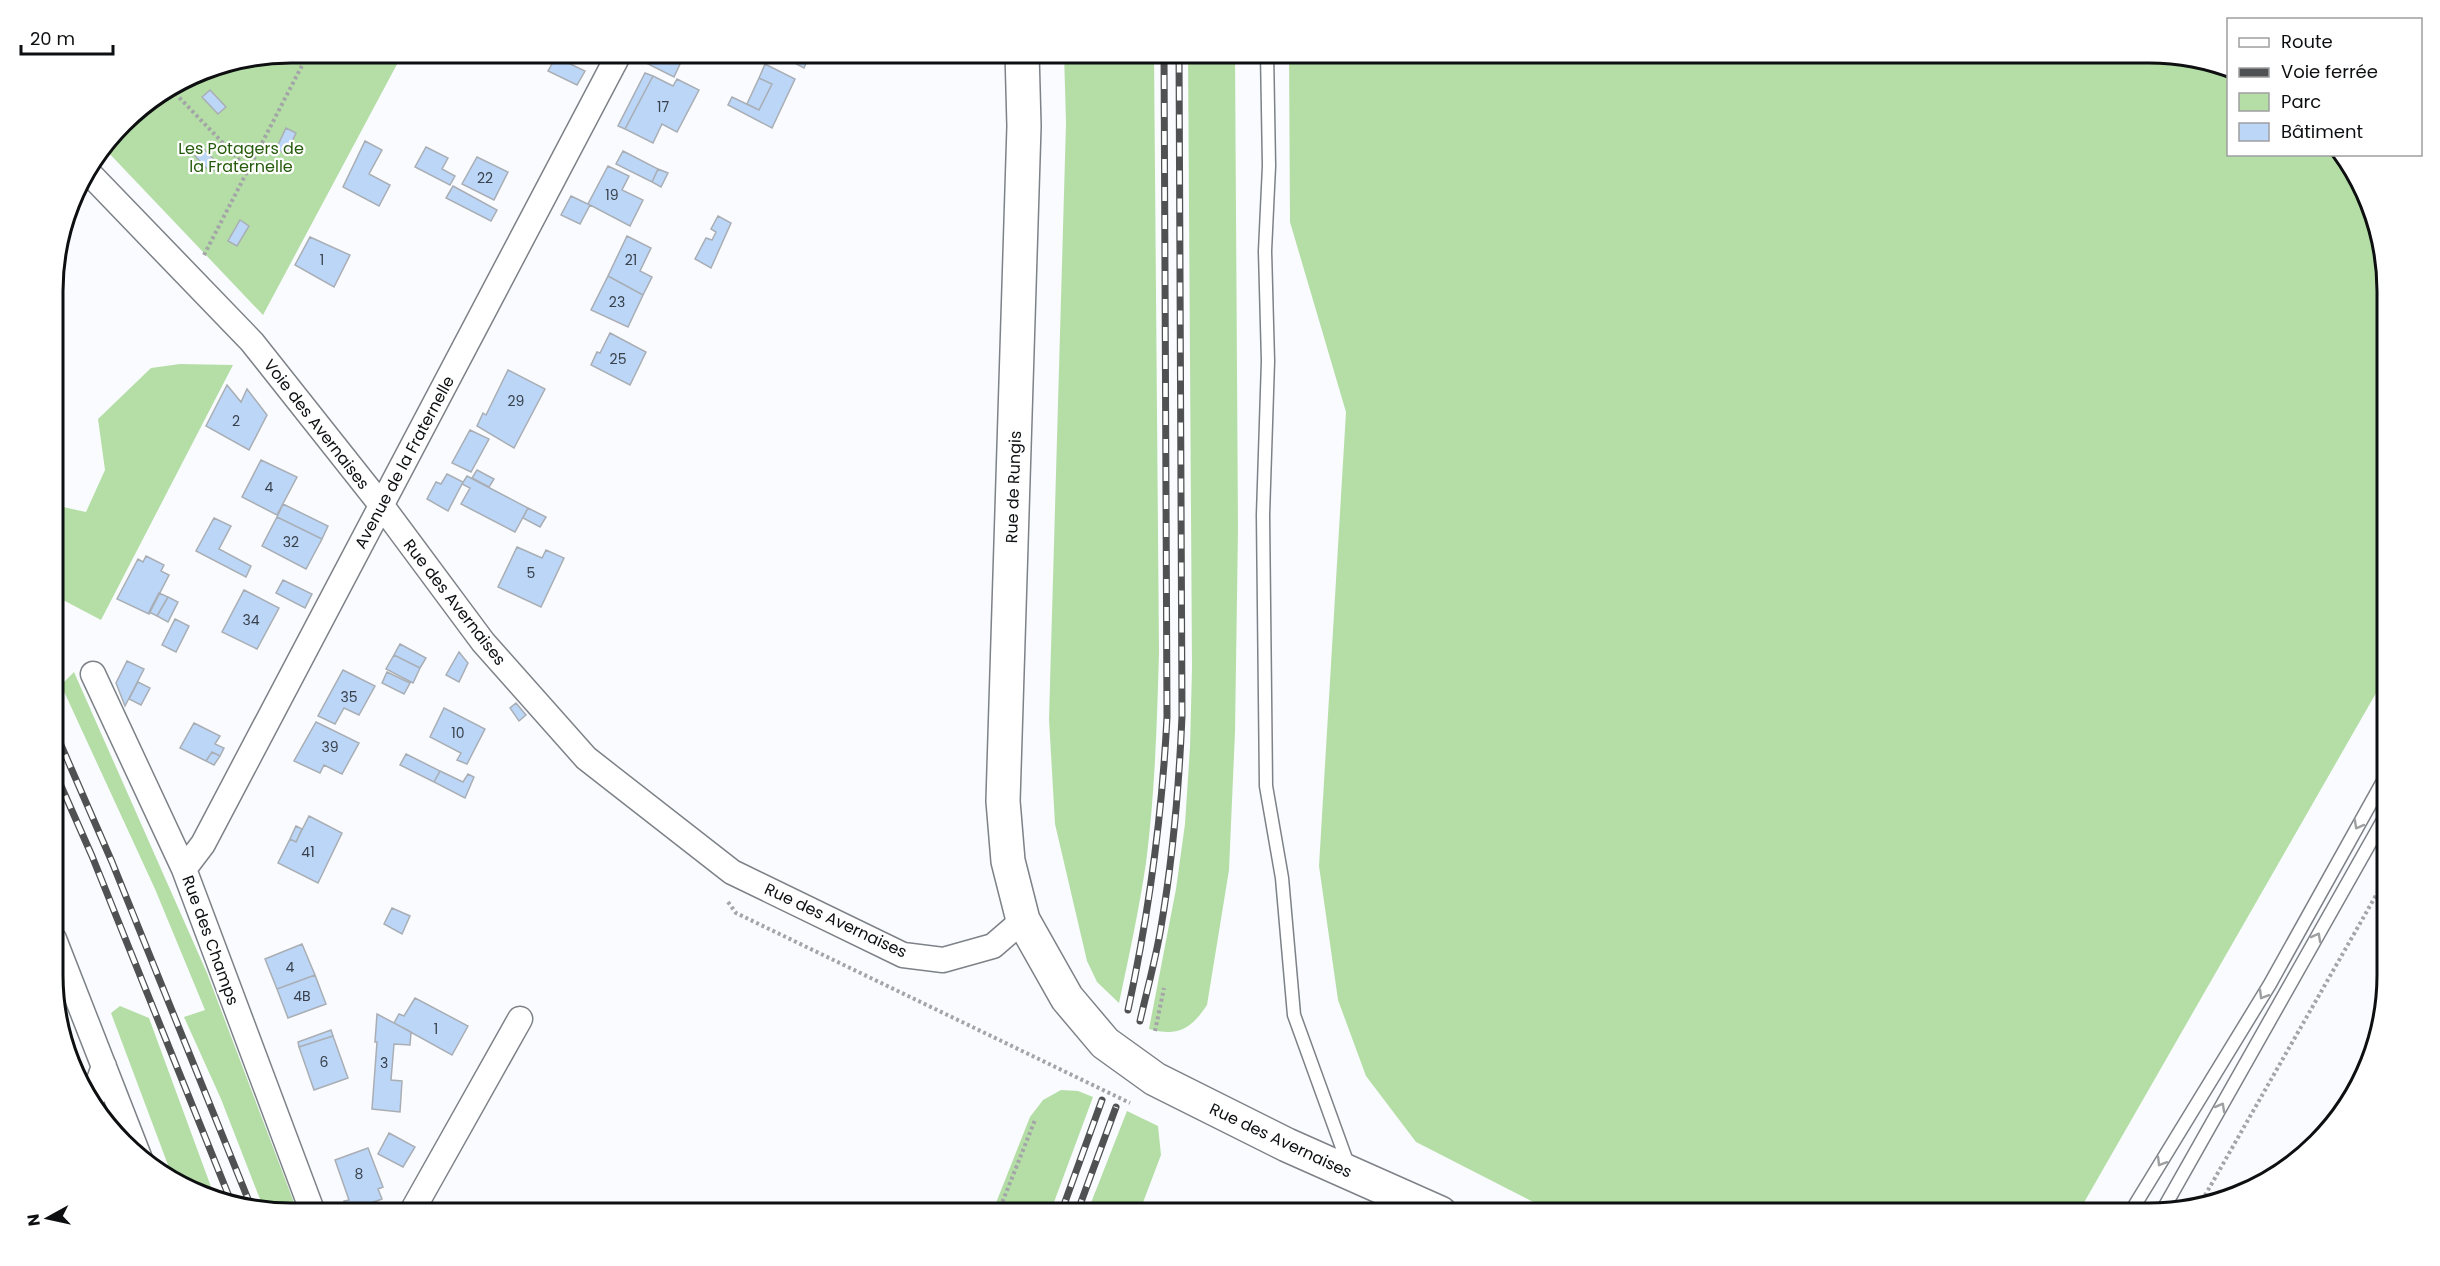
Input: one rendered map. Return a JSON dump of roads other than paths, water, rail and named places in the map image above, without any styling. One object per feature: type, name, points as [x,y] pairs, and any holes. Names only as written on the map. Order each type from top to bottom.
[{"type":"main road","name":"Rue de Rungis","points":[[1022,63],[1024,126],[1003,801],[1008,861],[1023,920]]},
{"type":"main road","name":"Rue des Avernaises","points":[[1023,920],[1067,998],[1105,1043],[1155,1079],[1287,1145],[1417,1203]]},
{"type":"street","name":"Avenue de la Fraternelle","points":[[184,869],[203,843],[614,63]]},
{"type":"street","name":"Voie des Avernaises","points":[[94,178],[252,342],[382,506]]},
{"type":"street","name":"Rue des Avernaises","points":[[382,506],[483,642],[586,758],[732,872],[903,955],[943,960],[993,946],[1023,920]]},
{"type":"street","name":"Rue des Champs","points":[[93,674],[184,869],[309,1203]]},
{"type":"street","points":[[63,962],[132,1138]]},
{"type":"street","points":[[417,1203],[520,1019]]},
{"type":"street","points":[[85,1073],[104,1066]]},
{"type":"street","points":[[95,1091],[104,1066]]},
{"type":"lane","points":[[1268,63],[1269,166],[1265,251],[1268,361],[1263,515],[1266,786],[1282,878],[1294,1015],[1312,1071],[1351,1174]]},
{"type":"lane","points":[[2136,1203],[2270,984],[2377,792]]},
{"type":"lane","points":[[2167,1203],[2377,831]]},
{"type":"railway","points":[[1128,1010],[1154,864],[1167,717],[1164,63]]},
{"type":"railway","points":[[1140,1021],[1159,939],[1169,874],[1182,716],[1179,63]]},
{"type":"railway","points":[[63,750],[112,862],[248,1199]]},
{"type":"railway","points":[[63,790],[92,856],[228,1194]]},
{"type":"railway","points":[[1065,1203],[1102,1100]]},
{"type":"railway","points":[[1081,1203],[1116,1107]]},
{"type":"park label","name":"Les Potagers de la Fraternelle","points":[[241,157]]}]
